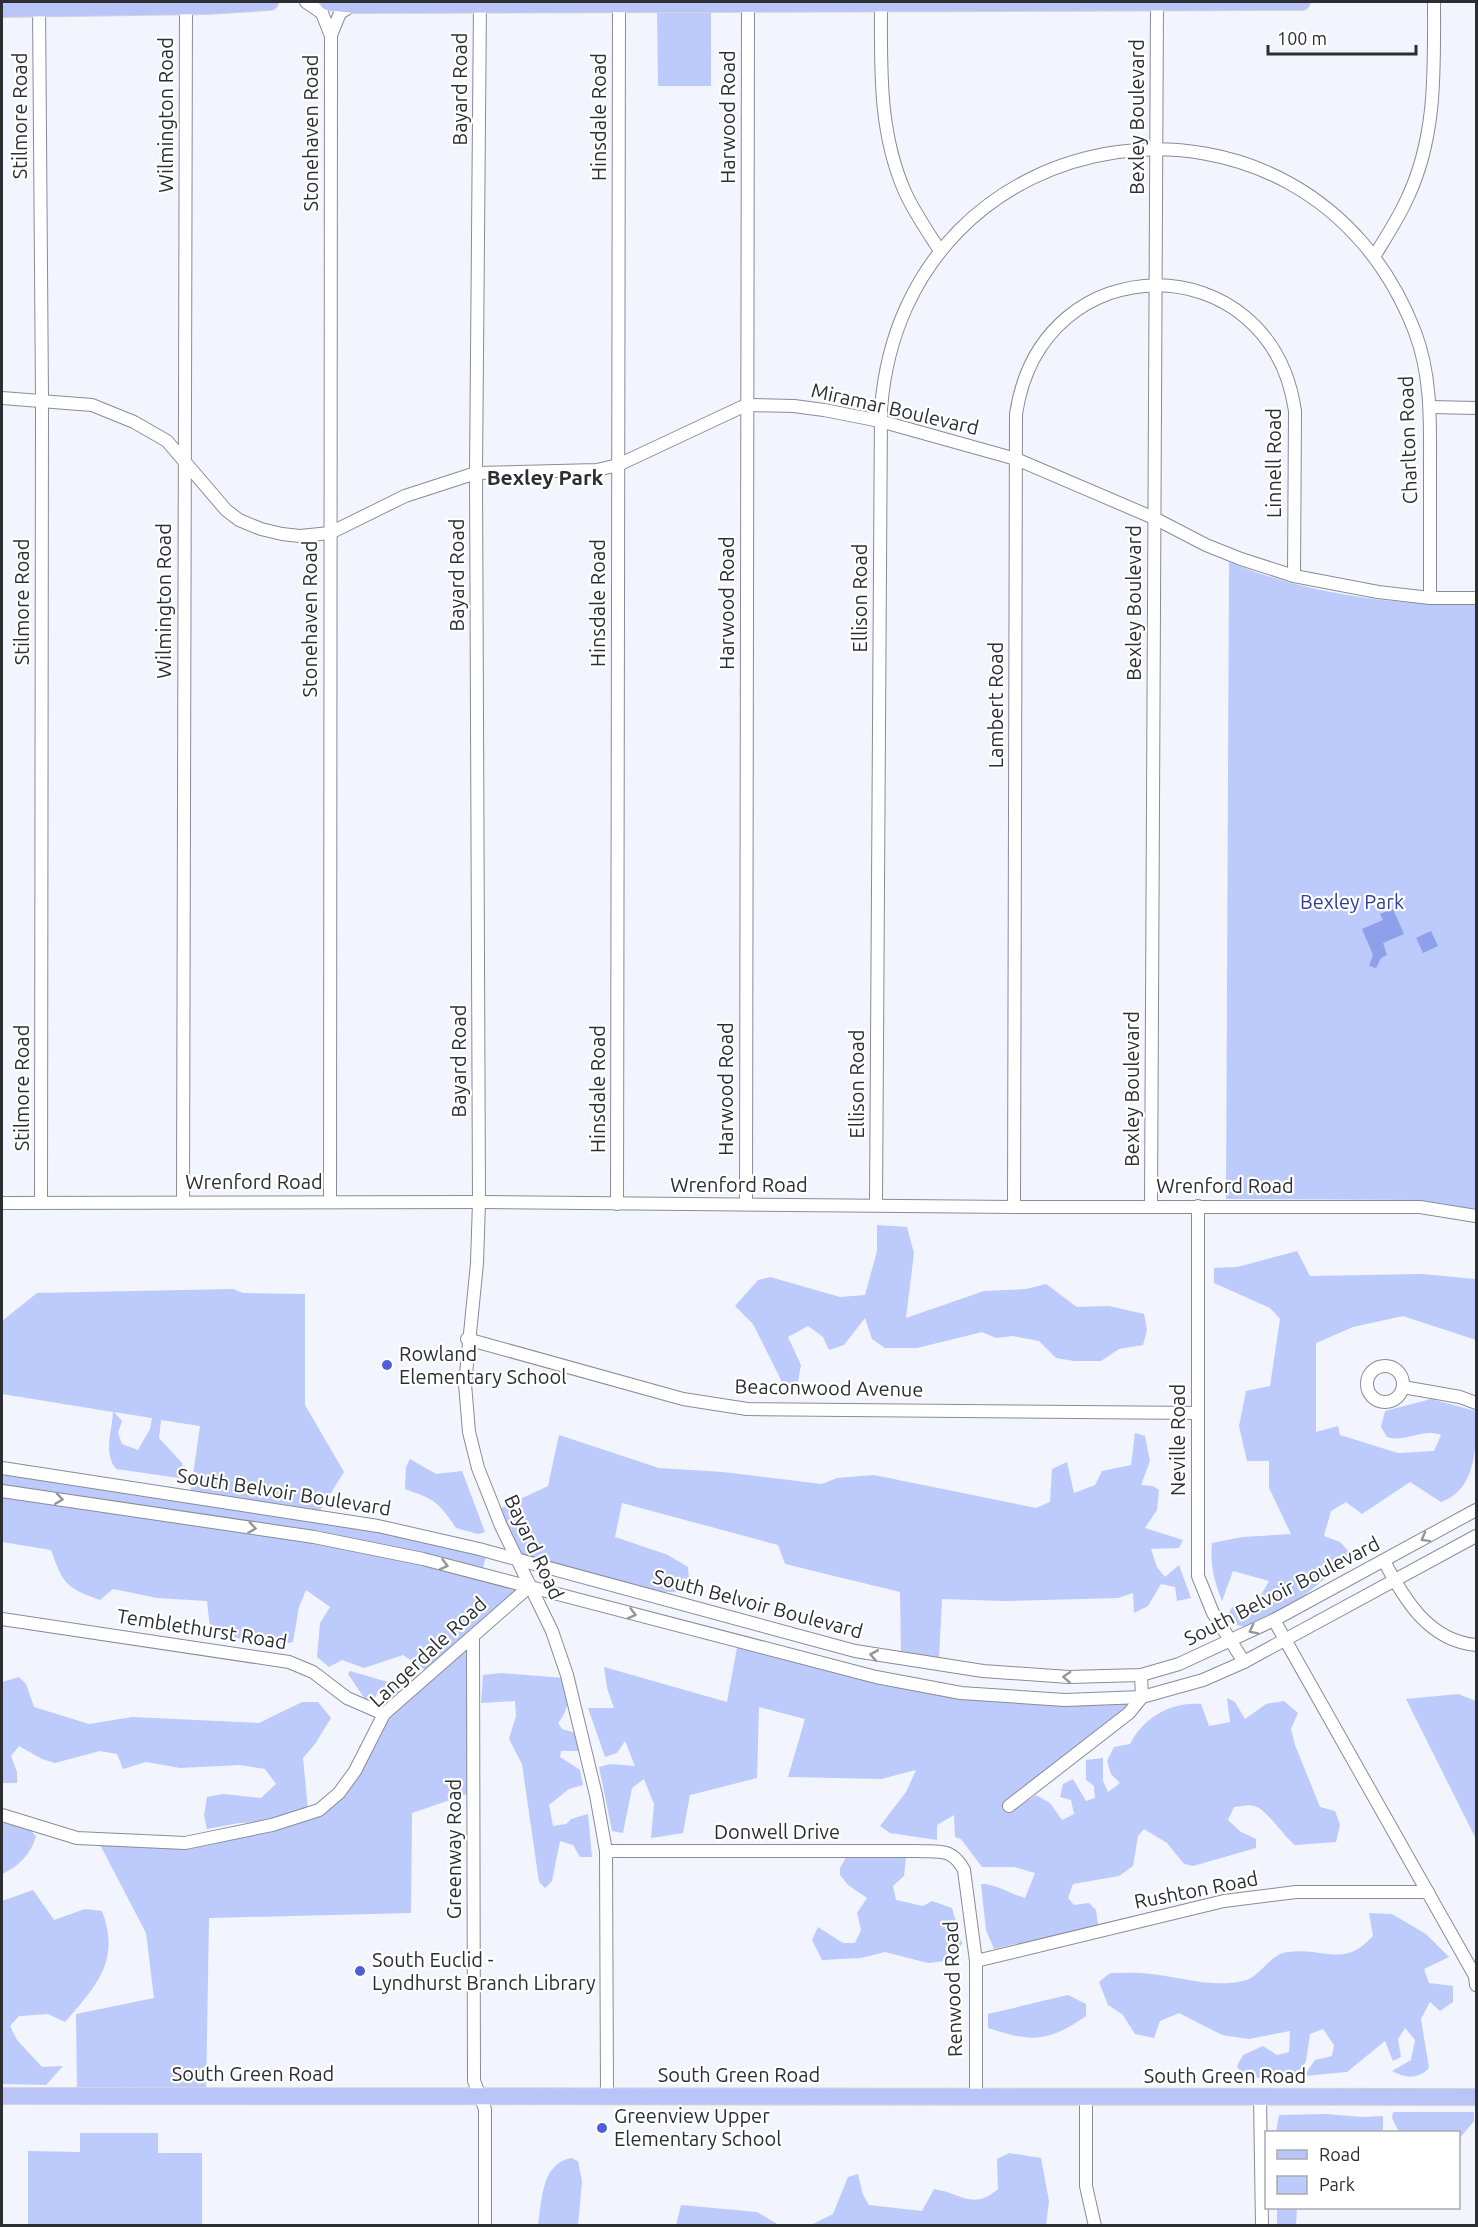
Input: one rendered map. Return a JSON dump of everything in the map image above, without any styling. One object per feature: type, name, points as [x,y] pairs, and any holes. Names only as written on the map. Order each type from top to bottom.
[{"type":"main road","points":[[2,9],[39,5],[270,2]]},
{"type":"main road","points":[[328,2],[354,5],[1302,2]]},
{"type":"main road","name":"South Green Road","points":[[2,2096],[1476,2097]]},
{"type":"street","name":"Stonehaven Road","points":[[306,2],[322,13],[331,36]]},
{"type":"street","name":"Harwood Road","points":[[746,1204],[748,2]]},
{"type":"street","points":[[881,2],[881,96],[892,157],[905,193],[940,251]]},
{"type":"street","name":"Bexley Boulevard","points":[[1151,1206],[1157,2]]},
{"type":"street","points":[[1375,255],[1407,200],[1425,151],[1434,99],[1434,2]]},
{"type":"street","name":"Bayard Road","points":[[480,3],[476,473],[479,1202],[477,1263],[467,1339],[465,1384],[469,1432],[478,1468],[552,1631],[567,1675],[596,1795],[606,1851],[607,2095]]},
{"type":"street","name":"Hinsdale Road","points":[[617,1204],[619,3]]},
{"type":"street","name":"Wilmington Road","points":[[183,1201],[183,459],[186,4]]},
{"type":"street","name":"Stilmore Road","points":[[39,5],[42,399],[41,1203]]},
{"type":"street","name":"Stonehaven Road","points":[[330,1202],[331,36],[340,13],[354,5]]},
{"type":"street","name":"Charlton Road","points":[[1156,150],[1205,154],[1266,170],[1303,190],[1331,211],[1375,255],[1385,269],[1415,332],[1425,367],[1430,407],[1430,598]]},
{"type":"street","name":"Ellison Road","points":[[876,1204],[880,421],[883,382],[896,333],[916,290],[940,251],[977,214],[1023,182],[1081,159],[1114,152],[1156,150]]},
{"type":"street","name":"Lambert Road","points":[[1014,1207],[1016,459],[1019,396],[1029,364],[1041,343],[1064,318],[1093,300],[1120,289],[1157,284]]},
{"type":"street","name":"Linnell Road","points":[[1157,284],[1194,290],[1223,303],[1248,320],[1271,345],[1280,361],[1293,393],[1296,411],[1293,576]]},
{"type":"street","name":"Miramar Boulevard","points":[[2,398],[42,399],[92,405],[112,412],[167,441],[226,510],[239,520],[282,534],[300,536],[330,533],[431,486],[476,473],[587,470],[618,465],[746,405],[794,406],[880,421],[1016,459],[1154,518],[1241,559],[1293,576],[1348,588],[1430,598],[1476,598]]},
{"type":"street","points":[[1430,407],[1476,408]]},
{"type":"street","name":"Wrenford Road","points":[[2,1203],[183,1201],[876,1204],[1014,1207],[1420,1207],[1476,1216]]},
{"type":"street","name":"Neville Road","points":[[1198,1206],[1198,1576],[1213,1613],[1244,1662]]},
{"type":"street","name":"Beaconwood Avenue","points":[[467,1339],[683,1399],[747,1409],[1198,1413]]},
{"type":"street","points":[[1403,1388],[1460,1397],[1476,1403]]},
{"type":"street","name":"South Belvoir Boulevard","points":[[2,1468],[343,1519],[428,1536],[865,1653],[983,1671],[1069,1677],[1141,1675],[1179,1664],[1231,1642],[1274,1620],[1476,1510]]},
{"type":"street","name":"South Belvoir Boulevard","points":[[2,1491],[314,1537],[423,1559],[530,1586],[817,1664],[961,1693],[1065,1700],[1143,1697],[1203,1680],[1244,1662],[1476,1536]]},
{"type":"street","points":[[1384,1561],[1408,1605],[1437,1632],[1467,1644],[1476,1645]]},
{"type":"street","name":"Langerdale Road","points":[[2,1815],[77,1838],[185,1843],[272,1825],[319,1810],[339,1793],[355,1772],[384,1714],[530,1586]]},
{"type":"street","name":"Temblethurst Road","points":[[2,1619],[288,1662],[313,1672],[347,1698],[384,1714]]},
{"type":"street","points":[[1274,1620],[1428,1892],[1474,1976],[1476,1985]]},
{"type":"street","name":"Greenway Road","points":[[473,1637],[474,2081],[485,2109],[485,2226]]},
{"type":"street","points":[[1009,1806],[1119,1722],[1143,1697],[1141,1675]]},
{"type":"street","name":"Donwell Drive","points":[[606,1851],[948,1853]]},
{"type":"street","name":"Renwood Road","points":[[948,1853],[958,1858],[964,1870],[976,1961],[976,2096]]},
{"type":"street","name":"Rushton Road","points":[[976,1961],[1224,1901],[1296,1892],[1428,1892]]},
{"type":"street","points":[[1086,2096],[1086,2186],[1095,2226]]},
{"type":"street","points":[[1260,2097],[1262,2226]]},
{"type":"green space","points":[[657,9],[711,9],[711,86],[658,86]]},
{"type":"green space","name":"Bexley Park","points":[[1229,562],[1289,582],[1351,596],[1413,603],[1476,605],[1476,1209],[1419,1200],[1226,1199]]},
{"type":"green space","points":[[877,1225],[907,1227],[914,1253],[906,1318],[984,1291],[1026,1289],[1046,1284],[1077,1307],[1109,1306],[1144,1314],[1147,1330],[1143,1345],[1119,1349],[1101,1361],[1056,1358],[1039,1341],[1013,1336],[996,1338],[982,1332],[917,1348],[885,1348],[872,1339],[865,1318],[844,1345],[829,1350],[823,1337],[808,1326],[788,1337],[801,1365],[797,1387],[783,1384],[753,1324],[735,1306],[758,1280],[770,1277],[840,1297],[865,1295],[877,1251]]},
{"type":"green space","points":[[1297,1251],[1310,1276],[1422,1274],[1476,1279],[1476,1340],[1403,1316],[1353,1327],[1316,1343],[1316,1432],[1338,1426],[1340,1435],[1398,1453],[1434,1451],[1441,1435],[1428,1433],[1394,1438],[1387,1437],[1381,1427],[1385,1411],[1431,1399],[1476,1411],[1475,1450],[1468,1476],[1462,1487],[1453,1496],[1441,1502],[1410,1482],[1362,1514],[1346,1502],[1331,1511],[1324,1536],[1340,1542],[1353,1556],[1301,1598],[1247,1628],[1225,1621],[1232,1607],[1253,1609],[1269,1581],[1233,1571],[1222,1601],[1213,1573],[1212,1543],[1242,1537],[1291,1534],[1269,1488],[1269,1461],[1247,1461],[1239,1426],[1246,1391],[1270,1386],[1280,1319],[1270,1308],[1214,1283],[1214,1268],[1237,1267]]},
{"type":"green space","points":[[233,1289],[243,1293],[305,1294],[305,1405],[344,1472],[317,1515],[190,1496],[200,1426],[161,1420],[159,1438],[182,1463],[186,1479],[116,1469],[109,1449],[113,1412],[2,1394],[2,1321],[37,1293]],"holes":[[[114,1412],[152,1418],[150,1429],[138,1450],[122,1444],[118,1433],[122,1421]]]},
{"type":"green space","points":[[1135,1433],[1145,1436],[1150,1461],[1141,1485],[1153,1486],[1159,1490],[1157,1510],[1145,1528],[1183,1540],[1179,1548],[1151,1549],[1157,1567],[1165,1577],[1179,1565],[1191,1598],[1177,1601],[1175,1587],[1161,1584],[1148,1606],[1134,1613],[1133,1593],[1118,1598],[1005,1601],[942,1599],[939,1658],[901,1652],[900,1592],[785,1564],[778,1545],[622,1503],[615,1537],[668,1555],[688,1567],[690,1592],[647,1590],[603,1583],[518,1560],[495,1511],[548,1486],[559,1435],[659,1468],[723,1472],[822,1484],[837,1478],[874,1475],[1036,1508],[1050,1502],[1052,1469],[1067,1462],[1074,1493],[1095,1485],[1102,1471],[1131,1465]]},
{"type":"green space","points":[[410,1459],[436,1474],[462,1471],[485,1532],[478,1534],[456,1528],[435,1502],[405,1489],[406,1467]]},
{"type":"green space","points":[[2,1475],[334,1522],[486,1556],[483,1568],[410,1551],[2,1487]]},
{"type":"green space","points":[[2,1491],[265,1529],[530,1586],[473,1637],[473,1792],[412,1813],[411,1913],[209,1918],[206,2095],[77,2095],[76,2014],[154,1998],[146,1933],[97,1839],[185,1843],[319,1810],[339,1793],[384,1714],[430,1673],[403,1655],[364,1668],[342,1660],[329,1667],[317,1657],[320,1623],[330,1607],[306,1590],[299,1607],[293,1642],[285,1643],[263,1642],[217,1632],[210,1628],[207,1601],[157,1598],[113,1589],[100,1600],[89,1596],[67,1583],[51,1550],[2,1542]]},
{"type":"green space","points":[[738,1642],[961,1693],[1142,1697],[1010,1806],[1020,1806],[1036,1795],[1050,1803],[1062,1820],[1074,1814],[1071,1800],[1060,1797],[1063,1784],[1073,1779],[1086,1801],[1095,1798],[1094,1786],[1086,1780],[1086,1760],[1103,1758],[1103,1781],[1108,1792],[1120,1783],[1111,1774],[1107,1761],[1114,1747],[1130,1744],[1142,1726],[1159,1713],[1179,1705],[1201,1704],[1209,1726],[1230,1722],[1227,1698],[1235,1702],[1245,1719],[1266,1704],[1284,1701],[1298,1713],[1291,1729],[1295,1745],[1320,1807],[1335,1811],[1340,1825],[1336,1842],[1295,1845],[1259,1808],[1249,1805],[1234,1807],[1228,1820],[1241,1832],[1256,1839],[1256,1848],[1193,1866],[1184,1864],[1167,1843],[1144,1829],[1138,1836],[1133,1866],[1119,1876],[1073,1884],[1068,1898],[1074,1905],[1089,1903],[1096,1910],[1098,1925],[994,1949],[986,1930],[981,1884],[1025,1898],[1035,1873],[1014,1867],[982,1867],[961,1839],[955,1837],[954,1815],[937,1825],[937,1840],[890,1833],[880,1826],[906,1792],[916,1770],[881,1779],[788,1777],[805,1719],[759,1707],[757,1778],[690,1795],[683,1833],[651,1838],[654,1804],[644,1779],[632,1788],[623,1833],[612,1831],[599,1767],[610,1764],[635,1766],[625,1741],[617,1753],[605,1757],[588,1708],[614,1708],[607,1688],[604,1667],[727,1702]]},
{"type":"green space","points":[[350,1671],[405,1687],[394,1697],[378,1692],[374,1700],[365,1699],[348,1674]]},
{"type":"green space","points":[[501,1673],[564,1678],[567,1707],[558,1723],[562,1729],[576,1733],[579,1751],[561,1751],[560,1757],[580,1770],[583,1785],[569,1789],[549,1805],[553,1826],[566,1824],[571,1819],[588,1814],[592,1857],[580,1857],[573,1845],[560,1841],[552,1881],[545,1888],[539,1882],[522,1764],[509,1739],[516,1716],[515,1701],[481,1703],[483,1675]]},
{"type":"green space","points":[[19,1677],[26,1684],[34,1707],[89,1724],[132,1717],[259,1723],[302,1702],[318,1702],[331,1718],[315,1744],[303,1758],[308,1809],[264,1822],[239,1823],[207,1829],[204,1815],[207,1797],[223,1794],[261,1798],[276,1784],[265,1769],[240,1765],[180,1768],[146,1762],[123,1769],[117,1754],[100,1751],[55,1763],[42,1759],[19,1746],[11,1756],[17,1772],[17,1783],[2,1783],[2,1682]]},
{"type":"green space","points":[[1458,1694],[1476,1701],[1476,1839],[1406,1699]]},
{"type":"green space","points":[[2,1820],[28,1828],[36,1836],[24,1859],[2,1874]]},
{"type":"green space","points":[[847,1856],[906,1857],[904,1876],[893,1886],[896,1900],[923,1906],[932,1901],[952,1908],[962,1943],[955,1960],[928,1963],[885,1952],[861,1958],[822,1960],[812,1940],[818,1927],[843,1943],[855,1943],[861,1930],[857,1913],[867,1898],[848,1885],[840,1875],[840,1868]]},
{"type":"green space","points":[[33,1890],[54,1920],[85,1909],[102,1911],[109,1944],[107,1959],[87,1996],[65,2022],[48,2014],[19,2016],[10,2026],[17,2040],[42,2067],[63,2066],[46,2085],[2,2084],[2,1901]]},
{"type":"green space","points":[[1369,1913],[1392,1914],[1426,1934],[1449,1957],[1424,1969],[1429,1983],[1453,1986],[1453,2002],[1440,2011],[1430,2002],[1421,2019],[1429,2068],[1420,2075],[1407,2076],[1392,2071],[1411,2060],[1415,2040],[1405,2028],[1398,2039],[1401,2057],[1393,2061],[1385,2041],[1347,2072],[1304,2076],[1315,2060],[1332,2056],[1334,2045],[1323,2029],[1310,2034],[1306,2061],[1299,2075],[1255,2078],[1242,2076],[1237,2066],[1243,2055],[1263,2046],[1277,2055],[1289,2052],[1290,2031],[1249,2039],[1222,2035],[1179,2013],[1160,2021],[1154,2038],[1135,2034],[1122,2014],[1108,2005],[1099,1982],[1110,1973],[1151,1974],[1208,1983],[1243,1981],[1255,1975],[1275,1957],[1288,1952],[1343,1954],[1352,1952],[1373,1936]]},
{"type":"green space","points":[[1068,1995],[1086,2004],[1086,2016],[1060,2031],[1049,2035],[1028,2037],[988,2028],[988,2014]]},
{"type":"green space","points":[[1393,2112],[1474,2112],[1474,2121],[1460,2138],[1460,2131],[1398,2131],[1392,2118]]},
{"type":"green space","points":[[1279,2115],[1383,2116],[1383,2130],[1276,2131]]},
{"type":"green space","points":[[80,2133],[158,2133],[158,2153],[202,2153],[202,2225],[28,2225],[28,2151],[80,2152]]},
{"type":"green space","points":[[1009,2153],[1041,2158],[1049,2201],[1046,2225],[811,2225],[833,2214],[848,2177],[858,2174],[863,2195],[869,2205],[922,2211],[934,2189],[967,2199],[981,2199],[998,2189],[997,2159]]},
{"type":"green space","points":[[571,2158],[578,2161],[582,2181],[578,2225],[538,2225],[542,2195],[548,2176],[561,2162]]},
{"type":"green space","points":[[681,2205],[757,2212],[779,2225],[676,2225]]},
{"type":"green space","points":[[1277,2209],[1297,2209],[1296,2225],[1277,2225]]},
{"type":"shaded area","points":[[1393,909],[1404,934],[1383,943],[1387,955],[1381,958],[1376,968],[1369,966],[1373,955],[1362,929],[1383,920],[1380,914]]},
{"type":"shaded area","points":[[1431,931],[1438,946],[1423,953],[1416,938]]},
{"type":"place","name":"Rowland Elementary School","points":[[387,1365]]},
{"type":"place","name":"South Euclid - Lyndhurst Branch Library","points":[[360,1971]]},
{"type":"place","name":"Greenview Upper Elementary School","points":[[602,2128]]},
{"type":"district","name":"Bexley Park","points":[[545,478]]}]
